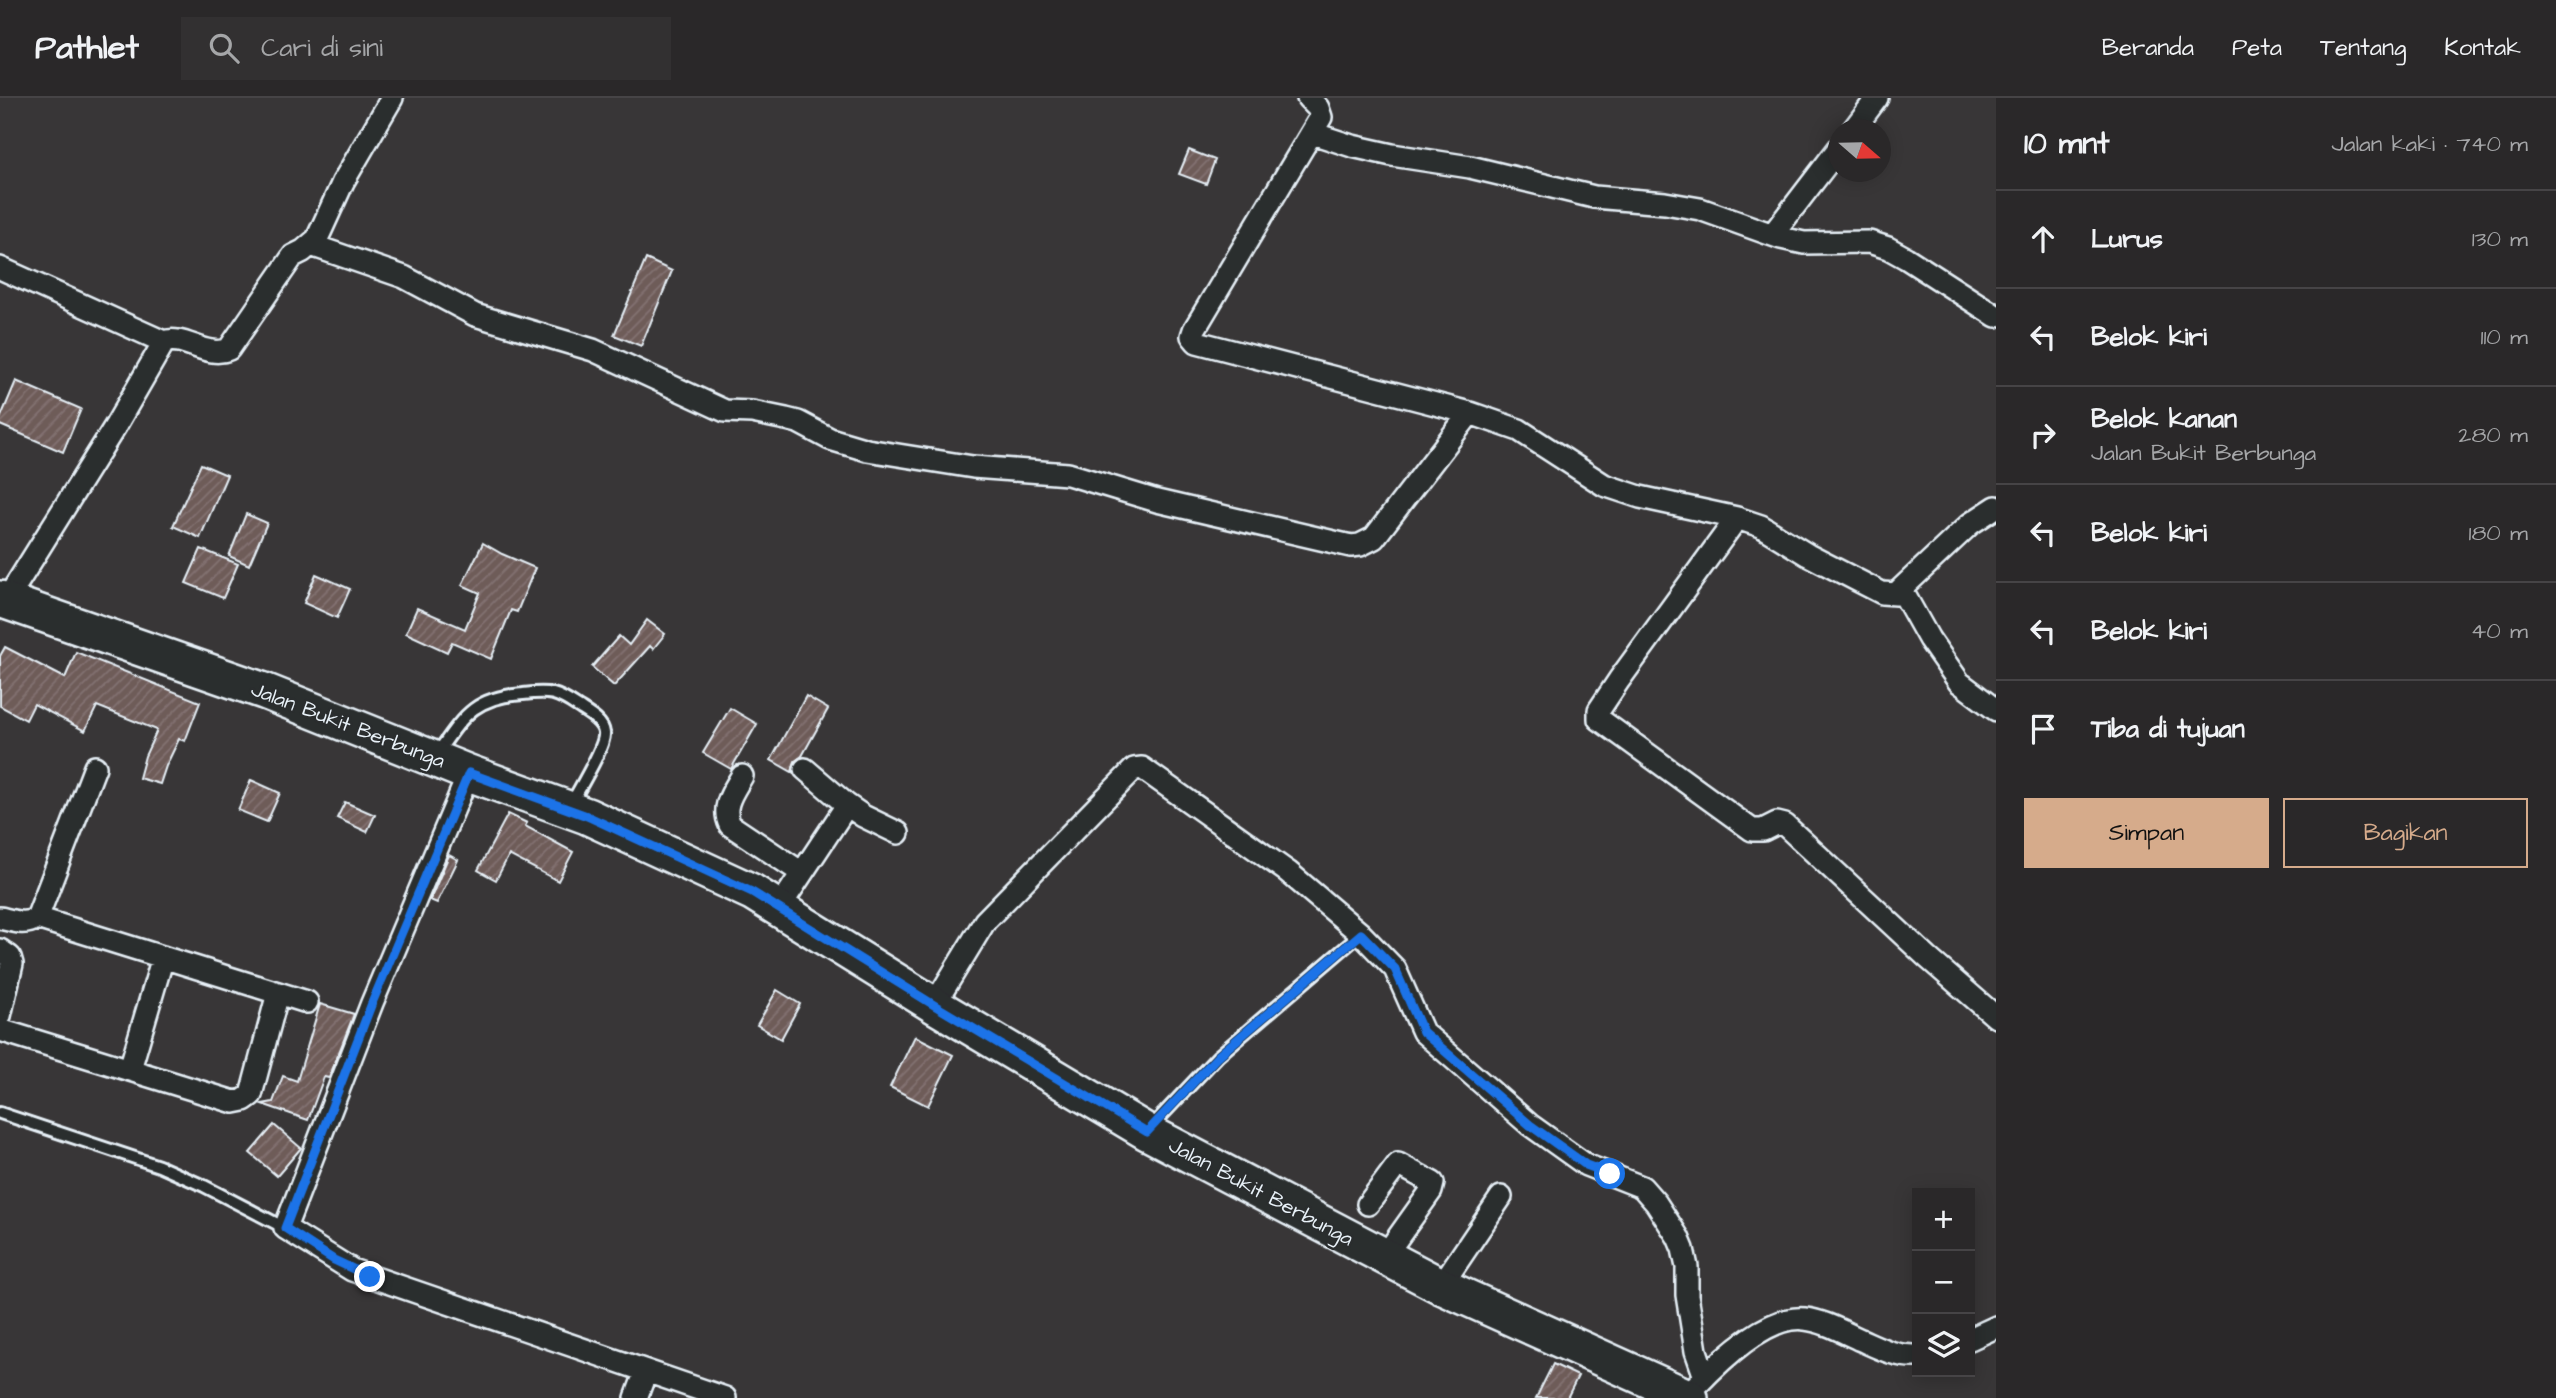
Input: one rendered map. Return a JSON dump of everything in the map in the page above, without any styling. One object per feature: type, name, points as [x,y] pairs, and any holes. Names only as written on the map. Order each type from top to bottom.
[{"type":"main road","name":"Jalan Bukit Berbunga","points":[[3,600],[264,691],[469,773],[568,809],[752,892],[1147,1132],[1441,1286],[1694,1390]]},
{"type":"street","points":[[3,600],[116,425],[164,342],[171,339],[216,352],[229,349],[293,256],[317,239],[343,182],[392,98]]},
{"type":"street","points":[[1861,119],[1877,98]]},
{"type":"street","points":[[1317,101],[1321,117],[1192,335],[1197,342],[1470,413],[1529,436],[1604,485],[1640,497],[1737,518],[1761,526],[1808,555],[1882,593],[1896,593],[1970,524],[1995,508]]},
{"type":"street","points":[[1312,133],[1352,146],[1470,167],[1594,197],[1700,209],[1804,243],[1869,242],[1888,248],[1939,277],[1996,316]]},
{"type":"street","points":[[1773,234],[1828,162]]},
{"type":"street","points":[[311,245],[404,277],[475,315],[593,349],[725,411],[752,412],[786,419],[830,439],[867,450],[973,467],[1068,474],[1157,501],[1351,545],[1360,545],[1374,538],[1470,413]]},
{"type":"street","points":[[0,268],[164,342]]},
{"type":"street","points":[[1737,518],[1619,680],[1599,710],[1599,719],[1752,830],[1763,830],[1777,823],[1785,825],[1928,958],[1996,1017]]},
{"type":"street","points":[[1901,589],[1928,639],[1959,682],[1996,710]]},
{"type":"street","points":[[0,918],[30,923],[37,918],[95,767]]},
{"type":"street","points":[[934,1005],[985,921],[1136,768],[1146,771],[1288,872],[1361,934],[1395,969],[1423,1032],[1530,1125],[1586,1165],[1642,1187],[1656,1203],[1678,1237],[1683,1250],[1696,1351],[1694,1390]]},
{"type":"street","points":[[805,769],[847,805],[898,833]]},
{"type":"street","points":[[469,773],[372,1003],[285,1228],[352,1270],[725,1398]]},
{"type":"street","points":[[742,776],[727,803],[725,812],[730,825],[802,873]]},
{"type":"street","points":[[779,908],[847,805]]},
{"type":"street","points":[[37,918],[307,1002]]},
{"type":"street","points":[[0,950],[10,957],[12,964],[0,1016]]},
{"type":"street","points":[[130,1069],[163,957]]},
{"type":"street","points":[[0,1030],[234,1102],[251,1095],[278,993]]},
{"type":"street","points":[[1368,1204],[1398,1164],[1433,1183],[1431,1191],[1384,1257]]},
{"type":"street","points":[[1441,1286],[1501,1197]]},
{"type":"street","points":[[1694,1390],[1746,1341],[1767,1328],[1797,1319],[1823,1323],[1888,1352],[1912,1357]]},
{"type":"street","points":[[1975,1336],[1996,1326]]},
{"type":"street","points":[[636,1398],[646,1371]]},
{"type":"lane","points":[[434,758],[460,721],[488,699],[501,695],[543,692],[559,694],[591,715],[604,732],[595,759],[568,809]]},
{"type":"lane","points":[[1147,1132],[1218,1056],[1361,934]]},
{"type":"lane","points":[[0,1113],[159,1166],[285,1228]]},
{"type":"building","points":[[1189,150],[1215,160],[1206,184],[1179,174]]},
{"type":"building","points":[[646,259],[672,271],[641,346],[614,335]]},
{"type":"building","points":[[16,381],[81,409],[63,452],[0,425]]},
{"type":"building","points":[[201,464],[227,475],[200,538],[173,526]]},
{"type":"building","points":[[246,514],[267,523],[249,565],[229,556]]},
{"type":"building","points":[[483,543],[535,568],[517,612],[511,610],[491,659],[452,642],[447,652],[406,633],[417,608],[465,629],[480,593],[462,585]]},
{"type":"building","points":[[201,549],[238,564],[223,598],[186,583]]},
{"type":"building","points":[[316,574],[350,589],[337,618],[304,603]]},
{"type":"building","points":[[647,620],[665,634],[653,649],[650,646],[614,686],[592,667],[619,636],[629,645]]},
{"type":"building","points":[[5,647],[65,678],[76,652],[200,702],[185,741],[179,739],[160,784],[139,778],[145,756],[157,730],[97,706],[85,731],[34,704],[26,720],[0,706],[0,656]]},
{"type":"building","points":[[806,696],[828,709],[802,756],[795,761],[792,772],[771,760]]},
{"type":"building","points":[[730,708],[757,724],[731,769],[703,753]]},
{"type":"building","points":[[251,780],[280,793],[267,822],[238,810]]},
{"type":"building","points":[[345,802],[375,815],[367,832],[337,818]]},
{"type":"building","points":[[508,814],[573,852],[558,881],[509,855],[496,880],[478,870]]},
{"type":"building","points":[[449,855],[458,860],[437,903],[430,900]]},
{"type":"building","points":[[777,990],[800,1004],[781,1039],[757,1025]]},
{"type":"building","points":[[320,1004],[354,1014],[329,1078],[324,1077],[308,1120],[262,1104],[273,1102],[283,1076],[297,1081]]},
{"type":"building","points":[[915,1036],[953,1055],[928,1106],[890,1087]]},
{"type":"building","points":[[274,1125],[301,1148],[277,1176],[250,1153]]},
{"type":"building","points":[[1553,1364],[1578,1376],[1567,1398],[1536,1398]]},
{"type":"route","points":[[370,1277],[334,1260],[285,1228],[372,1003],[469,773],[587,816],[752,892],[1075,1091],[1147,1132],[1218,1056],[1361,934],[1395,969],[1423,1032],[1530,1125],[1586,1165],[1610,1174]]}]
